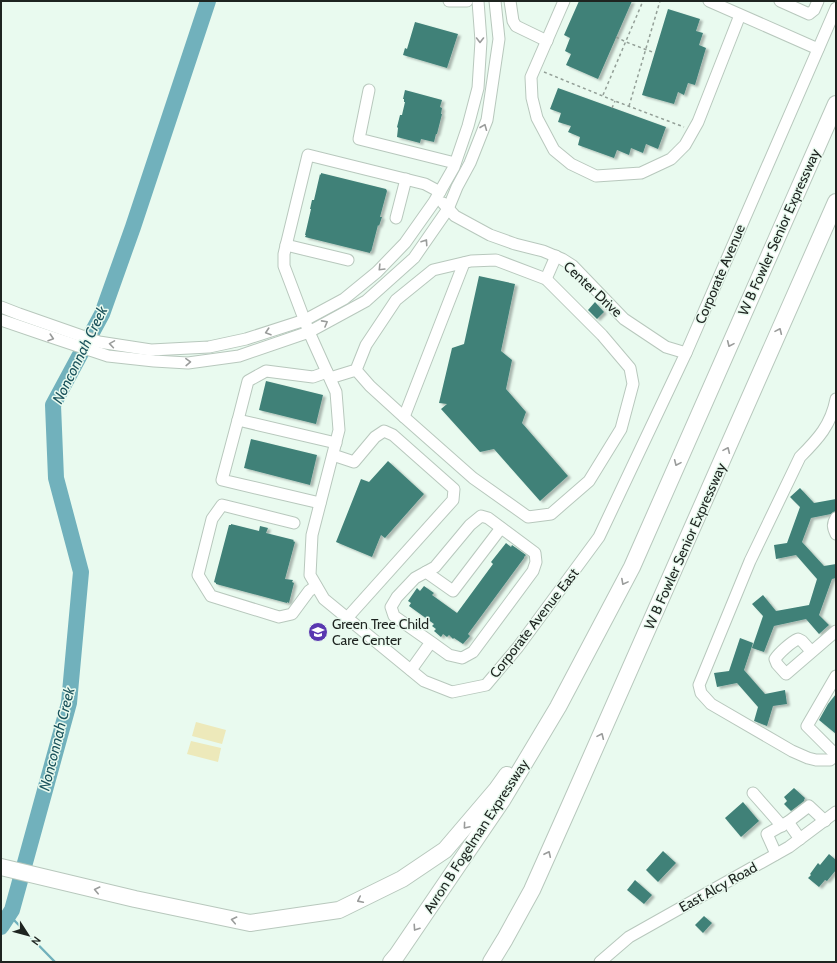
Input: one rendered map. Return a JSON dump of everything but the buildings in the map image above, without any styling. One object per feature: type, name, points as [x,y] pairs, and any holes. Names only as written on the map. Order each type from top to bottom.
[{"type":"highway","name":"W B Fowler Senior Expressway","points":[[558,707],[632,567],[836,104]]},
{"type":"highway","name":"W B Fowler Senior Expressway","points":[[532,890],[575,796],[836,202]]},
{"type":"highway","points":[[1,867],[135,899],[250,924],[339,910],[402,879],[445,850],[497,789],[558,707]]},
{"type":"highway","name":"Avron B Fogelman Expressway","points":[[391,962],[503,799],[558,707]]},
{"type":"highway","points":[[491,962],[532,890]]},
{"type":"highway","points":[[504,962],[532,890]]},
{"type":"street","points":[[449,1],[467,1]]},
{"type":"street","points":[[1,307],[17,320],[48,336],[108,356],[150,355],[209,347],[246,339],[305,320],[344,299],[377,272],[405,243],[439,194],[455,163],[468,126],[478,88],[481,41],[478,1]]},
{"type":"street","points":[[150,355],[188,363],[239,356],[309,332],[366,300],[414,258],[448,209],[457,187],[470,163],[487,120],[499,39],[495,1]]},
{"type":"street","points":[[510,1],[513,21],[516,26],[547,41]]},
{"type":"street","points":[[564,1],[531,77],[532,98],[537,118],[554,150],[572,164],[596,176],[641,173],[671,159],[685,145],[698,122],[740,15]]},
{"type":"street","points":[[709,1],[818,49]]},
{"type":"street","points":[[780,1],[809,14],[814,10],[818,1]]},
{"type":"street","name":"Corporate Avenue","points":[[599,537],[686,353],[836,8]]},
{"type":"street","points":[[369,90],[359,139],[455,163]]},
{"type":"street","name":"Corporate Avenue East","points":[[406,179],[308,155],[286,244],[284,266],[309,332],[336,392],[339,430],[312,534],[310,575],[324,599],[347,618],[424,681],[452,692],[486,685],[518,647],[599,537]]},
{"type":"street","points":[[396,218],[406,179],[425,184],[439,194]]},
{"type":"street","name":"Center Drive","points":[[439,194],[448,209],[455,216],[490,235],[514,244],[543,251],[556,256],[573,266],[624,318],[666,347],[686,353]]},
{"type":"street","points":[[286,244],[348,260]]},
{"type":"street","points":[[546,278],[556,256]]},
{"type":"street","points":[[496,260],[546,278],[602,335],[630,368],[633,384],[621,430],[589,481],[551,514],[528,517],[473,478],[404,418],[370,386],[356,370],[366,345],[396,300],[433,270],[471,261],[496,260]]},
{"type":"street","points":[[404,418],[464,263]]},
{"type":"street","points":[[1,320],[17,320]]},
{"type":"street","points":[[320,503],[222,480],[248,381],[266,371],[313,377],[356,370]]},
{"type":"street","points":[[836,399],[834,411],[825,428],[800,456],[796,464],[750,561],[699,685],[701,693],[711,704],[792,751],[816,760],[830,760],[836,755],[807,726],[836,676]]},
{"type":"street","points":[[238,420],[336,443]]},
{"type":"street","points":[[332,455],[354,462],[375,437],[384,431],[394,435],[454,489],[454,500],[347,618]]},
{"type":"street","points":[[294,523],[222,505],[212,519],[198,575],[211,596],[279,617],[292,614],[309,591],[316,586]]},
{"type":"street","points":[[480,516],[488,518],[501,528],[535,553],[536,562],[533,571],[473,652],[462,658],[449,655],[394,616],[391,607],[397,597],[415,578],[435,567],[470,525],[480,516]]},
{"type":"street","points":[[836,518],[833,523],[833,527],[836,534]]},
{"type":"street","points":[[426,572],[452,591],[501,528]]},
{"type":"street","points":[[811,651],[802,641],[798,639],[794,640],[777,656],[775,660],[786,674],[836,631]]},
{"type":"street","points":[[411,670],[431,642]]},
{"type":"street","points":[[752,793],[800,839]]},
{"type":"street","points":[[776,854],[767,834],[785,824],[809,806],[824,821]]},
{"type":"street","name":"East Alcy Road","points":[[600,962],[630,937],[790,847],[836,812]]},
{"type":"path","points":[[603,96],[643,1]]},
{"type":"path","points":[[629,106],[660,1]]},
{"type":"path","points":[[616,37],[655,53]]},
{"type":"path","points":[[535,68],[693,131]]},
{"type":"path","points":[[612,108],[615,101]]},
{"type":"shaded area","points":[[196,722],[226,730],[222,744],[192,736]]},
{"type":"shaded area","points":[[191,741],[221,748],[218,762],[187,754]]},
{"type":"waterway","name":"Nonconnah Creek","points":[[1,927],[12,910],[69,703],[81,572],[56,478],[53,405],[102,314],[133,227],[208,1]]},
{"type":"waterway","points":[[9,915],[55,962]]},
{"type":"place","name":"Green Tree Child Care Center","points":[[318,632]]}]
